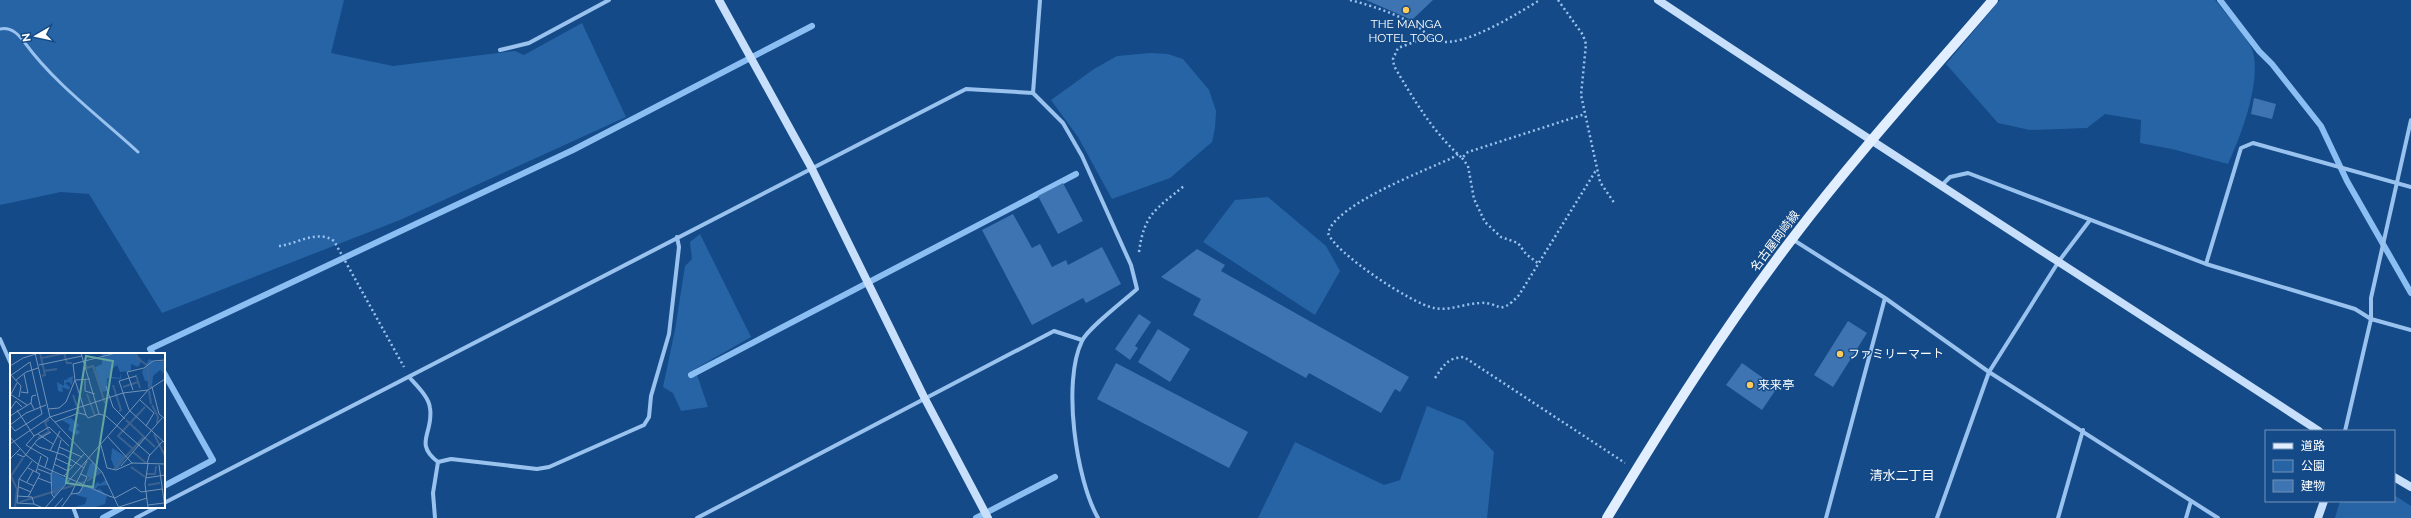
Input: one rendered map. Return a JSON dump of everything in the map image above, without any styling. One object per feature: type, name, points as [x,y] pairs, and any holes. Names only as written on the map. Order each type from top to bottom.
[{"type":"main road","name":"名古屋岡崎線","points":[[1607,518],[1698,371],[1792,238],[1870,142],[1993,0]]},
{"type":"street","points":[[500,50],[529,43],[609,0]]},
{"type":"street","points":[[719,0],[811,167],[924,397],[988,518]]},
{"type":"street","points":[[1033,93],[1040,0]]},
{"type":"street","points":[[1658,0],[1870,142],[2059,261],[2317,430]]},
{"type":"street","points":[[165,502],[811,167],[966,89],[1033,93],[1063,123],[1078,150],[1132,270],[1137,289],[1082,340],[1071,389],[1082,480],[1098,518]]},
{"type":"street","points":[[2345,430],[2371,319],[2371,298],[2411,120]]},
{"type":"street","points":[[2206,264],[2241,148],[2253,143],[2411,187]]},
{"type":"street","points":[[1940,186],[1950,176],[1968,173],[2206,264],[2355,310],[2371,319],[2411,330]]},
{"type":"street","points":[[1937,518],[1989,372],[2059,261],[2090,220]]},
{"type":"street","points":[[438,462],[451,459],[537,469],[549,467],[644,425],[649,417],[651,396],[669,334],[679,247],[677,237]]},
{"type":"street","points":[[1792,238],[1885,298],[1989,372],[2083,430],[2218,518]]},
{"type":"street","points":[[1826,518],[1885,298]]},
{"type":"street","points":[[697,518],[924,397],[1054,331],[1082,340]]},
{"type":"street","points":[[0,339],[10,362]]},
{"type":"street","points":[[409,377],[430,406],[425,447],[427,453],[438,462]]},
{"type":"street","points":[[2058,518],[2083,430]]},
{"type":"street","points":[[435,518],[433,493],[438,462]]},
{"type":"street","points":[[2395,478],[2411,487]]},
{"type":"street","points":[[2186,518],[2191,501]]},
{"type":"street","points":[[2318,518],[2324,502]]},
{"type":"street","points":[[73,508],[77,518]]},
{"type":"street","points":[[136,518],[155,508]]},
{"type":"lane","points":[[0,29],[12,30],[20,36],[34,56],[54,76],[138,152]]},
{"type":"path","points":[[1350,0],[1395,15],[1416,25],[1439,41],[1462,39],[1488,28],[1540,0]]},
{"type":"path","points":[[1558,0],[1583,35],[1586,44],[1586,61],[1581,84],[1585,114],[1600,182],[1615,204]]},
{"type":"path","points":[[1430,36],[1403,44],[1398,48],[1393,59],[1418,108],[1449,147],[1458,154],[1468,166],[1474,200],[1485,222],[1501,237],[1510,238],[1518,243],[1526,254],[1538,264]]},
{"type":"path","points":[[1462,158],[1468,152],[1585,114]]},
{"type":"path","points":[[1458,154],[1452,158],[1381,188],[1333,222],[1328,233],[1329,238],[1378,279],[1424,306],[1435,309],[1445,309],[1480,302],[1496,308],[1504,308],[1519,295],[1594,172],[1598,170]]},
{"type":"path","points":[[1132,270],[1137,263],[1141,236],[1149,217],[1184,186]]},
{"type":"path","points":[[279,246],[320,236],[328,237],[334,241],[409,377]]},
{"type":"path","points":[[1435,378],[1446,361],[1453,358],[1464,358],[1600,445],[1636,471]]},
{"type":"green space","points":[[0,0],[344,0],[331,53],[393,66],[515,51],[524,55],[582,23],[626,117],[400,220],[162,313],[89,194],[61,192],[0,205]]},
{"type":"green space","points":[[2000,0],[2215,0],[2251,47],[2255,65],[2252,94],[2244,124],[2228,164],[2172,149],[2140,143],[2141,120],[2105,114],[2087,128],[2030,130],[1998,123],[1946,64]]},
{"type":"green space","points":[[1150,53],[1168,54],[1183,59],[1209,90],[1216,111],[1212,142],[1170,178],[1112,199],[1078,137],[1051,100],[1094,69],[1117,56]]},
{"type":"green space","points":[[1268,197],[1326,246],[1340,271],[1315,315],[1203,242],[1235,200]]},
{"type":"green space","points":[[700,234],[751,337],[695,369],[708,407],[681,411],[673,393],[663,387],[675,330],[685,266],[692,259],[690,242]]},
{"type":"green space","points":[[1427,406],[1464,421],[1494,452],[1487,518],[1258,518],[1295,442],[1384,485],[1400,480]]},
{"type":"green space","points":[[2395,496],[2411,506],[2411,518],[2335,518],[2340,502],[2395,502]]},
{"type":"building","name":"THE MANGA HOTEL TOGO","points":[[1366,0],[1433,0],[1412,20]]},
{"type":"building","points":[[2254,98],[2276,104],[2272,119],[2251,114]]},
{"type":"building","points":[[1063,183],[1083,221],[1058,234],[1038,196]]},
{"type":"building","points":[[1013,214],[1032,248],[1040,244],[1052,267],[1066,260],[1068,265],[1102,247],[1121,284],[1086,303],[1083,298],[1032,325],[982,230]]},
{"type":"building","points":[[1197,249],[1225,265],[1221,271],[1409,377],[1400,392],[1395,389],[1381,413],[1309,373],[1306,378],[1193,315],[1201,299],[1161,277]]},
{"type":"building","points":[[1139,314],[1151,322],[1135,346],[1138,348],[1130,360],[1115,349]]},
{"type":"building","name":"ファミリーマート","points":[[1848,321],[1867,333],[1833,387],[1814,375]]},
{"type":"building","points":[[1158,329],[1190,349],[1170,382],[1138,362]]},
{"type":"building","points":[[1116,363],[1248,432],[1229,468],[1097,399]]},
{"type":"building","points":[[1742,363],[1777,388],[1762,410],[1726,385]]},
{"type":"waterway","points":[[2220,0],[2259,51],[2272,64],[2321,126],[2347,181],[2411,293]]},
{"type":"waterway","points":[[152,353],[150,349],[573,150],[812,26]]},
{"type":"waterway","points":[[691,375],[1076,174]]},
{"type":"waterway","points":[[165,375],[213,460],[165,485]]},
{"type":"waterway","points":[[976,518],[1055,477]]},
{"type":"waterway","points":[[103,518],[121,508]]},
{"type":"place","name":"THE MANGA HOTEL TOGO","points":[[1406,10]]},
{"type":"place","name":"ファミリーマート","points":[[1840,354]]},
{"type":"place","name":"来来亭","points":[[1750,385]]},
{"type":"district","name":"清水二丁目","points":[[1902,475]]}]
